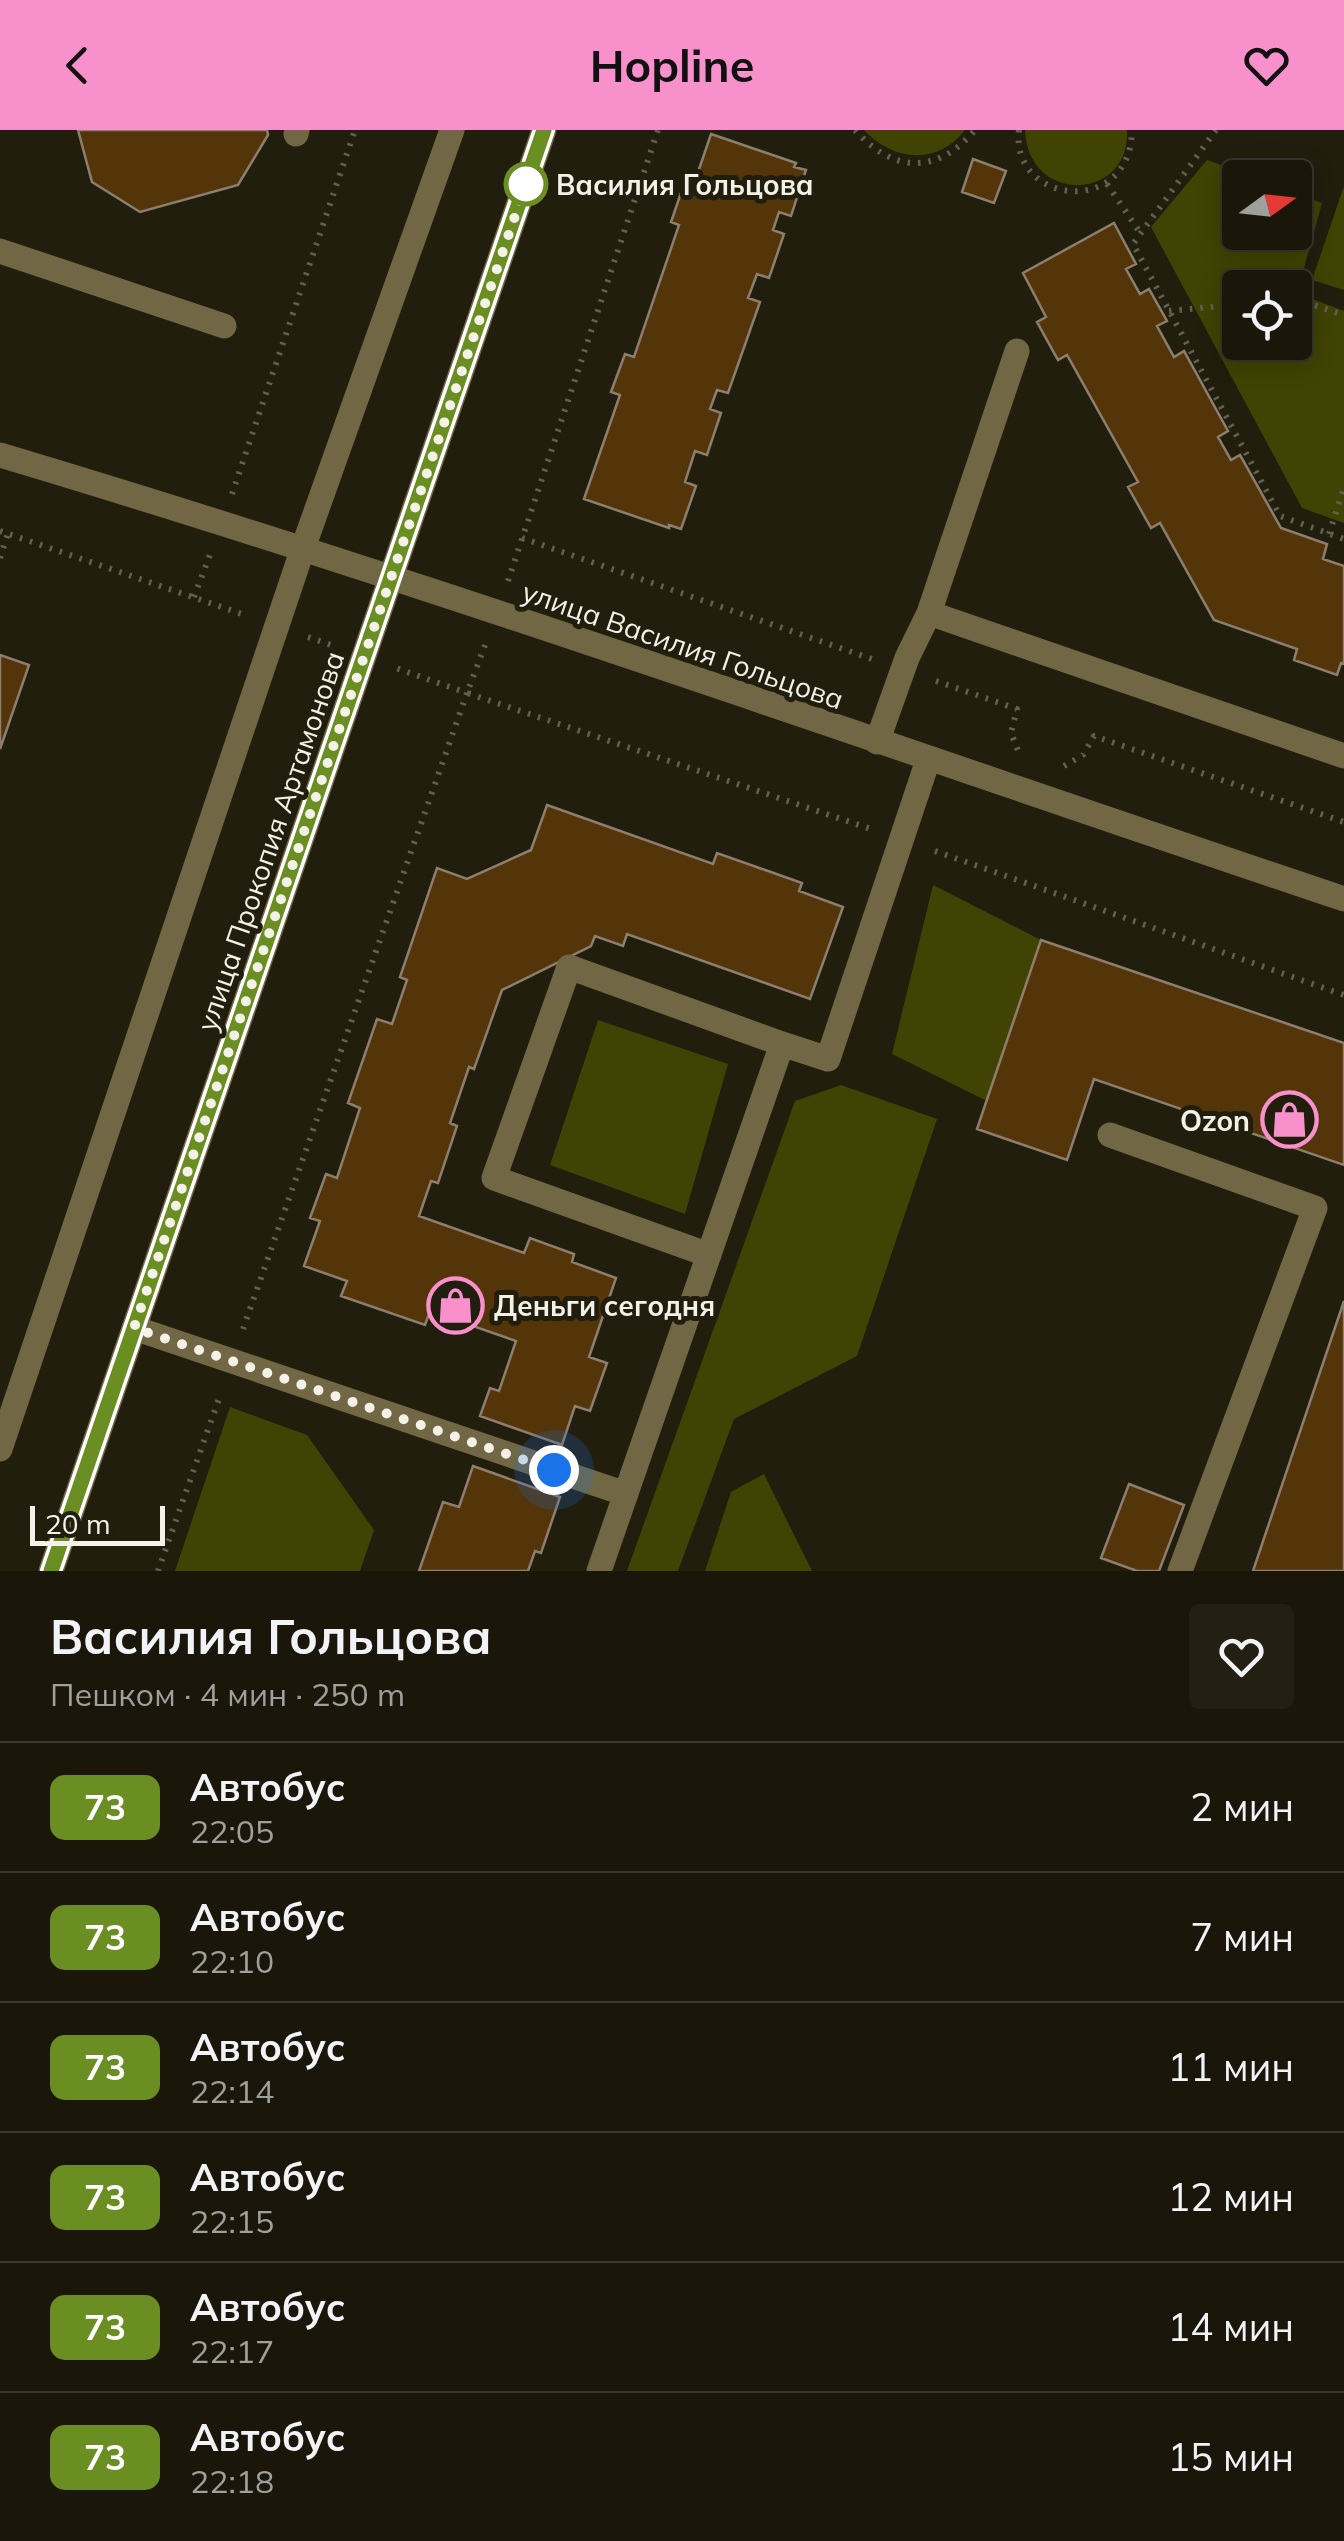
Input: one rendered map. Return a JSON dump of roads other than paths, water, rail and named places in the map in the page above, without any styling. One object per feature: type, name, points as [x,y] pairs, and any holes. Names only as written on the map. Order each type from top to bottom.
[{"type":"street","points":[[0,1448],[303,548],[452,130]]},
{"type":"street","name":"улица Прокопия Артамонова","points":[[51,1571],[544,130]]},
{"type":"street","points":[[0,250],[224,326]]},
{"type":"street","points":[[878,742],[903,670],[929,613],[1017,351]]},
{"type":"street","name":"улица Василия Гольцова","points":[[0,455],[303,548],[1344,898]]},
{"type":"street","points":[[929,613],[1344,756]]},
{"type":"street","points":[[709,1254],[494,1178],[569,967],[828,1060],[928,760]]},
{"type":"street","points":[[599,1571],[782,1044]]},
{"type":"street","points":[[1110,1135],[1315,1208],[1180,1571]]},
{"type":"street","points":[[134,1328],[626,1494]]},
{"type":"place","name":"Василия Гольцова","points":[[526,184]]},
{"type":"place","name":"Ozon","points":[[1289,1120]]},
{"type":"place","name":"Деньги сегодня","points":[[455,1305]]}]
